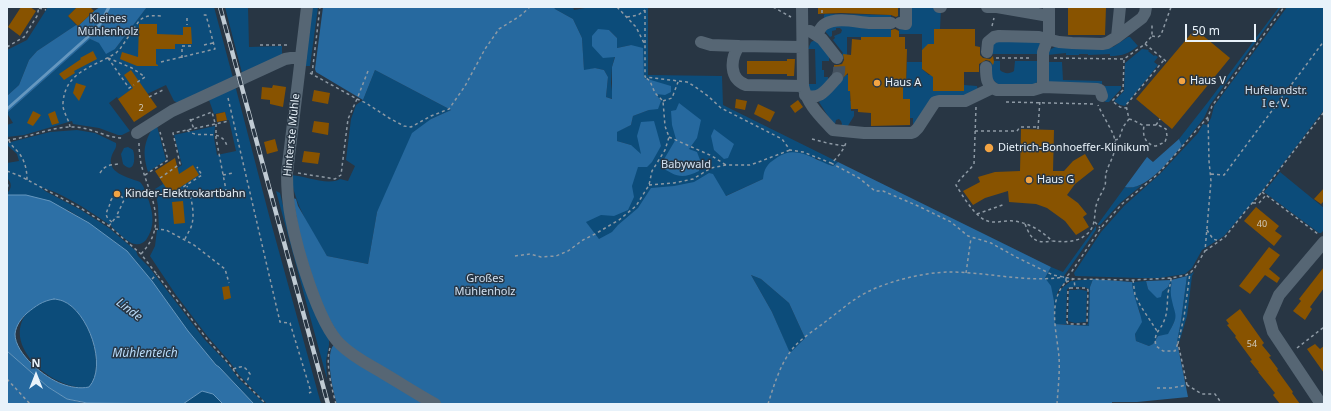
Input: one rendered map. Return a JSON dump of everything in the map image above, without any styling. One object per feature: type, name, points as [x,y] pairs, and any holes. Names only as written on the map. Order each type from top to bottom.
[{"type":"street","name":"Hinterste Mühle","points":[[307,7],[287,173],[291,217],[297,242],[314,296],[324,320],[336,340],[353,356],[435,404]]},
{"type":"street","points":[[802,7],[804,90],[810,104],[834,130],[847,132],[911,133],[914,132],[935,102],[965,101],[992,88]]},
{"type":"street","points":[[817,35],[821,27],[835,21],[845,20],[869,23],[906,24],[906,7]]},
{"type":"street","points":[[987,7],[1049,12],[1049,36],[1043,52],[1043,87]]},
{"type":"street","points":[[1117,37],[1120,7]]},
{"type":"street","points":[[986,52],[988,42],[994,37],[1039,37],[1072,43],[1107,43],[1142,18],[1146,7]]},
{"type":"street","points":[[802,26],[817,35],[837,58]]},
{"type":"street","points":[[700,42],[711,46],[802,47]]},
{"type":"street","points":[[739,46],[734,52],[733,72],[736,78],[741,83],[746,85],[804,90],[812,98],[821,95],[836,78]]},
{"type":"street","points":[[137,133],[157,120],[285,59],[301,58]]},
{"type":"street","points":[[986,67],[987,81],[992,88],[997,90],[1033,90],[1043,87],[1097,88],[1100,90],[1102,96]]},
{"type":"street","points":[[1321,238],[1280,295],[1269,318],[1273,332],[1321,404]]},
{"type":"path","points":[[320,7],[312,74],[356,99],[366,103],[399,124],[411,127],[431,116],[449,109],[465,86],[485,49],[499,29],[520,16],[530,7]]},
{"type":"path","points":[[617,7],[636,27],[645,45]]},
{"type":"path","points":[[515,256],[530,254],[542,257],[556,256],[568,250],[619,220],[636,206],[648,185],[652,171],[665,150],[669,137],[664,126],[663,101],[655,93],[650,81],[645,76],[646,7]]},
{"type":"path","points":[[1152,36],[1156,37],[1161,35],[1171,7]]},
{"type":"path","points":[[1205,251],[1211,181],[1208,162],[1208,117],[1212,106],[1284,7]]},
{"type":"path","points":[[7,47],[24,37],[37,16],[39,8],[46,10]]},
{"type":"path","points":[[627,17],[638,15],[645,10]]},
{"type":"path","points":[[70,127],[63,103],[69,84],[76,74],[108,58],[120,49],[143,17],[150,15],[163,16]]},
{"type":"path","points":[[161,62],[215,49],[206,15],[203,15]]},
{"type":"path","points":[[187,18],[187,25]]},
{"type":"path","points":[[1210,174],[1224,175],[1324,41]]},
{"type":"path","points":[[204,45],[213,43]]},
{"type":"path","points":[[1145,44],[1167,62]]},
{"type":"path","points":[[260,46],[288,45]]},
{"type":"path","points":[[182,58],[182,46],[191,46]]},
{"type":"path","points":[[108,58],[132,68],[145,77],[136,83]]},
{"type":"path","points":[[108,58],[129,88],[134,85]]},
{"type":"path","points":[[1124,59],[1123,90],[1112,101],[1120,107],[1126,108]]},
{"type":"path","points":[[1126,108],[1164,60]]},
{"type":"path","points":[[287,173],[335,179],[341,175],[348,119],[368,71]]},
{"type":"path","points":[[645,76],[687,82],[708,96],[721,108],[782,139],[790,150]]},
{"type":"path","points":[[663,101],[672,98],[678,81]]},
{"type":"path","points":[[224,87],[280,322],[290,324],[311,392],[309,393]]},
{"type":"path","points":[[975,131],[1017,131],[1020,127],[1038,128],[1043,87]]},
{"type":"path","points":[[149,97],[163,90]]},
{"type":"path","points":[[1001,102],[1092,103],[1097,105],[1115,140],[1115,150],[1106,174],[1104,186],[1096,204],[1095,222],[1088,233],[1078,240],[1069,242],[1052,241],[1044,243],[1034,240],[1029,234],[1025,224]]},
{"type":"path","points":[[976,106],[974,164],[969,171],[960,178],[956,185],[977,214],[983,219],[991,222],[1002,223],[1013,221],[1025,224],[1039,230],[1052,241]]},
{"type":"path","points":[[1126,108],[1129,119]]},
{"type":"path","points":[[194,128],[191,120],[212,112],[216,124],[216,135],[226,190]]},
{"type":"path","points":[[648,185],[674,183],[693,179],[712,168],[726,165],[750,165],[790,150],[803,152],[831,163],[859,178],[875,191],[883,191],[918,206],[951,222],[971,238],[991,243],[1053,275],[1074,279],[1133,280],[1171,278],[1190,273],[1205,251],[1225,237],[1324,112]]},
{"type":"path","points":[[768,404],[776,380],[794,346],[858,297],[882,286],[907,278],[936,273],[966,273],[1001,277],[1056,279],[1066,277],[1072,271],[1100,229],[1122,204],[1158,174],[1208,117]]},
{"type":"path","points":[[1115,140],[1119,139],[1123,127],[1129,119]]},
{"type":"path","points":[[1129,119],[1144,126],[1162,126],[1166,129],[1167,136],[1165,142],[1156,146],[1148,143],[1145,140],[1144,126]]},
{"type":"path","points":[[1156,125],[1160,119]]},
{"type":"path","points":[[145,175],[168,160],[157,120]]},
{"type":"path","points":[[160,178],[180,164],[173,133],[229,121]]},
{"type":"path","points":[[27,180],[26,168],[23,160],[8,140],[49,130],[70,127],[94,130],[112,137],[124,138]]},
{"type":"path","points":[[186,130],[193,135],[216,135],[222,137],[228,146]]},
{"type":"path","points":[[831,163],[835,161],[838,154],[845,146],[847,132]]},
{"type":"path","points":[[137,133],[142,165],[153,197],[155,209],[155,229],[151,242],[141,254]]},
{"type":"path","points":[[669,137],[712,156],[726,165]]},
{"type":"path","points":[[812,138],[827,143],[845,146]]},
{"type":"path","points":[[100,173],[104,167],[108,165],[118,164]]},
{"type":"path","points":[[153,197],[166,192],[169,196],[202,175],[197,166]]},
{"type":"path","points":[[7,171],[20,176],[82,209],[109,226],[141,254],[207,339],[238,376],[266,404]]},
{"type":"path","points":[[223,175],[233,173]]},
{"type":"path","points":[[184,239],[192,226],[193,217],[191,196],[187,185]]},
{"type":"path","points":[[1262,192],[1321,238]]},
{"type":"path","points":[[1253,203],[1259,203],[1266,195]]},
{"type":"path","points":[[109,226],[115,219],[124,200],[122,197],[114,196],[111,200],[106,215],[112,222]]},
{"type":"path","points":[[977,214],[1005,204]]},
{"type":"path","points":[[115,219],[120,217]]},
{"type":"path","points":[[1095,222],[1100,229]]},
{"type":"path","points":[[155,229],[166,230],[184,239],[221,264],[225,269],[229,283]]},
{"type":"path","points":[[1206,230],[1213,239],[1219,241]]},
{"type":"path","points":[[966,273],[971,238]]},
{"type":"path","points":[[1171,278],[1164,321],[1157,331],[1154,340],[1156,346],[1163,350],[1175,351],[1184,317],[1190,273]]},
{"type":"path","points":[[152,279],[158,274]]},
{"type":"path","points":[[1066,277],[1066,282]]},
{"type":"path","points":[[1057,404],[1059,358],[1054,306],[1061,288],[1066,282],[1074,279]]},
{"type":"path","points":[[1074,279],[1075,288]]},
{"type":"path","points":[[1133,280],[1135,295],[1157,331]]},
{"type":"path","points":[[1075,288],[1087,288],[1088,290],[1086,324],[1068,324],[1067,322],[1068,289],[1075,288]]},
{"type":"path","points":[[1288,355],[1324,327]]},
{"type":"path","points":[[336,340],[329,351],[328,362],[330,379],[336,404]]},
{"type":"path","points":[[1178,343],[1187,385]]},
{"type":"path","points":[[233,369],[241,366],[245,368],[250,374],[246,384]]},
{"type":"path","points":[[7,379],[30,404]]},
{"type":"path","points":[[1156,388],[1171,388],[1187,385],[1202,394],[1215,394],[1222,404]]},
{"type":"green space","points":[[48,7],[77,7],[68,16],[76,25],[37,51],[29,60],[19,85],[7,96],[7,50],[27,40]]},
{"type":"green space","name":"Kleines Mühlenholz","points":[[100,7],[147,7],[115,49],[106,54],[99,43],[90,39],[7,113],[7,96],[19,85],[29,60],[37,51],[76,25],[78,26]]},
{"type":"green space","points":[[147,7],[214,7],[233,78],[178,103],[174,101],[166,85],[147,94],[140,84],[118,99],[117,97],[109,103],[130,131],[122,135],[99,128],[73,124],[72,121],[24,135],[7,137],[7,125],[13,123],[7,113],[90,39],[115,49]]},
{"type":"green space","points":[[225,7],[248,7],[249,47],[282,46],[282,55],[242,73]]},
{"type":"green space","points":[[311,7],[318,7],[310,66],[305,66]]},
{"type":"green space","name":"Großes Mühlenholz","points":[[323,7],[554,7],[573,19],[582,38],[584,70],[595,68],[604,70],[608,77],[606,97],[612,99],[612,67],[615,57],[603,58],[592,46],[592,36],[598,29],[609,30],[617,38],[617,48],[631,45],[643,48],[644,78],[671,86],[671,92],[665,95],[656,94],[661,101],[658,109],[649,110],[633,116],[631,125],[617,132],[617,141],[631,145],[641,154],[637,136],[641,122],[654,121],[661,146],[652,162],[647,167],[638,167],[632,186],[634,197],[628,210],[614,216],[601,215],[586,222],[599,239],[612,232],[638,208],[651,188],[694,182],[709,173],[713,174],[726,196],[763,179],[764,172],[768,165],[783,154],[790,152],[804,154],[833,166],[838,162],[1051,267],[1045,278],[1051,286],[1054,301],[1055,324],[1089,326],[1090,287],[1093,279],[1132,282],[1142,322],[1135,334],[1136,341],[1149,346],[1153,344],[1158,336],[1168,334],[1175,319],[1176,315],[1171,296],[1171,280],[1187,276],[1177,342],[1188,397],[1137,402],[1112,402],[1112,404],[337,404],[331,377],[330,356],[331,350],[341,339],[328,317],[318,294],[301,242],[293,198],[296,199],[298,206],[327,256],[368,264],[377,212],[412,133],[431,119],[451,110],[375,70],[363,100],[316,72],[315,69]],"holes":[[[751,275],[761,279],[789,303],[805,338],[790,353],[772,312]]]},
{"type":"green space","name":"Babywald","points":[[554,7],[573,7],[574,10],[585,8],[584,7],[648,7],[648,75],[722,76],[723,105],[838,162],[833,166],[822,163],[817,158],[763,179],[607,250],[577,211],[631,145],[617,141],[616,132],[631,125],[633,116],[649,110],[644,78],[631,45],[617,48],[617,38],[609,30],[615,56],[612,67],[611,83],[613,99],[606,97],[608,77],[604,70],[595,68],[584,71],[582,38],[573,19]]},
{"type":"green space","points":[[900,7],[937,7],[941,9],[940,29],[934,29],[934,44],[922,50],[922,34],[899,34]]},
{"type":"green space","points":[[1279,7],[1281,7],[1210,105],[1204,118],[1182,146],[1179,139]]},
{"type":"green space","name":"Hufelandstr. I e. V.","points":[[1287,7],[1324,7],[1324,110],[1263,190],[1224,236],[1202,250],[1192,268],[1185,274],[1159,278],[1075,276],[1074,273],[1101,232],[1124,206],[1160,174],[1198,133],[1203,124],[1207,125],[1211,118],[1214,106]]},
{"type":"green space","points":[[825,14],[891,15],[891,37],[847,37],[847,61],[841,55],[843,53],[833,40],[835,38],[834,36],[841,33],[842,30],[840,28],[836,28],[836,30],[832,31],[832,36],[830,37],[823,29]]},
{"type":"green space","points":[[1130,37],[1138,46],[1128,53],[1121,55],[1066,55],[1066,53],[1047,55],[1049,50],[1055,47],[1113,47]]},
{"type":"green space","points":[[1036,39],[1040,44],[1039,54],[989,54],[993,42]]},
{"type":"green space","points":[[813,41],[817,41],[829,55],[829,61],[822,61],[824,77],[828,77],[828,82],[819,92],[810,91],[808,84],[816,84],[815,49],[808,49]]},
{"type":"green space","points":[[1142,49],[1149,50],[1148,51],[1154,56],[1155,55],[1158,57],[1154,62],[1158,65],[1125,106],[1120,105],[1114,101],[1124,91],[1125,63]]},
{"type":"green space","points":[[990,61],[1000,61],[1000,70],[1011,73],[1014,71],[1015,61],[1039,61],[1039,80],[1033,86],[1000,86],[992,79]]},
{"type":"green space","points":[[907,62],[922,62],[922,69],[929,75],[964,85],[977,86],[978,91],[964,96],[937,96],[913,128],[913,118],[910,118],[910,99],[903,99],[903,85],[906,84]]},
{"type":"green space","points":[[1046,62],[1062,62],[1063,80],[1102,81],[1102,86],[1121,86],[1121,89],[1109,102],[1105,102],[1106,97],[1049,84]]},
{"type":"green space","points":[[375,70],[451,110],[431,119],[377,212],[368,264],[327,256],[304,217],[296,197],[291,175],[323,181],[335,181],[340,179],[348,181],[355,166],[346,160],[351,119],[356,105],[363,100]]},
{"type":"green space","points":[[846,75],[848,75],[848,91],[850,91],[851,111],[854,111],[854,116],[846,129],[841,126],[842,124],[839,119],[836,120],[835,124],[833,124],[819,102]]},
{"type":"green space","points":[[235,85],[321,404],[267,404],[239,375],[208,337],[176,295],[150,256],[155,246],[157,230],[159,230],[158,206],[155,189],[163,184],[161,179],[182,165],[174,135],[215,126],[214,138],[217,155],[236,151],[229,120],[227,120],[225,112],[214,114],[209,100],[222,94],[227,89]]},
{"type":"green space","name":"Babywald","points":[[679,103],[701,120],[697,138],[689,149],[697,152],[700,160],[699,171],[683,176],[678,176],[660,166],[676,139],[672,125],[671,111],[676,110]]},
{"type":"green space","points":[[157,126],[166,160],[148,172],[145,160],[145,145],[152,129]]},
{"type":"green space","points":[[714,129],[734,144],[728,158],[724,159],[714,150],[711,136]]},
{"type":"green space","points":[[77,130],[95,133],[116,143],[116,148],[112,155],[112,166],[124,176],[140,182],[145,190],[151,207],[152,224],[146,240],[140,244],[132,243],[116,231],[111,226],[111,223],[110,225],[67,198],[42,188],[109,228],[136,251],[138,256],[149,267],[205,340],[228,364],[238,378],[265,404],[254,404],[216,365],[188,331],[152,281],[127,251],[89,223],[68,210],[7,197],[7,193],[11,186],[10,181],[7,178],[7,163],[19,161],[17,154],[7,145],[7,143],[50,132]]},
{"type":"green space","points":[[1179,139],[1182,146],[1157,173],[1141,185],[1125,187],[1147,157],[1153,162]]},
{"type":"green space","points":[[128,147],[133,150],[134,158],[132,167],[130,168],[123,164],[121,154],[124,148]]},
{"type":"green space","points":[[1280,172],[1324,208],[1324,230],[1321,233],[1264,192]]},
{"type":"green space","points":[[1142,185],[1120,203],[1100,225],[1098,225],[1125,187],[1129,188]]},
{"type":"green space","points":[[276,191],[280,193],[286,218],[329,337],[326,361],[327,379]]},
{"type":"green space","points":[[1096,226],[1096,230],[1064,276],[1071,279],[1061,286],[1056,297],[1062,288],[1071,281],[1093,279],[1090,287],[1089,326],[1072,325],[1088,324],[1089,289],[1081,287],[1072,287],[1067,289],[1067,324],[1055,324],[1054,301],[1045,278],[1051,267],[1063,272]]},
{"type":"green space","points":[[1194,272],[1192,276],[1187,316],[1179,343],[1177,342],[1187,276]]},
{"type":"green space","points":[[751,275],[761,279],[789,303],[805,338],[790,354],[772,312]]},
{"type":"green space","points":[[1171,280],[1172,297],[1177,316],[1168,335],[1158,336],[1153,344],[1149,346],[1136,341],[1135,334],[1140,312],[1133,296],[1132,282],[1146,281],[1148,289],[1162,292],[1168,287]]},
{"type":"green space","points":[[1171,280],[1168,287],[1162,292],[1161,297],[1157,298],[1148,289],[1146,281]]},
{"type":"green space","points":[[1077,289],[1087,291],[1086,322],[1075,323],[1068,321],[1069,290]]},
{"type":"green space","points":[[54,299],[63,301],[72,307],[87,327],[95,353],[96,366],[94,378],[89,387],[75,387],[61,382],[47,374],[35,364],[26,352],[21,339],[21,326],[27,313],[43,302]]},
{"type":"green space","points":[[7,351],[48,387],[67,399],[88,404],[7,404]]},
{"type":"green space","points":[[202,391],[213,394],[223,404],[183,404]]},
{"type":"water","name":"Mühlenteich","points":[[7,195],[26,195],[50,201],[89,223],[127,251],[152,281],[188,331],[216,365],[254,404],[223,404],[213,394],[202,391],[183,404],[87,403],[67,399],[48,387],[7,351]],"holes":[[[55,299],[63,301],[72,307],[87,327],[96,353],[94,378],[89,387],[79,388],[55,381],[32,364],[25,357],[16,342],[16,328],[25,315],[39,304]]]},
{"type":"building","points":[[21,7],[30,7],[36,11],[20,36],[8,27]]},
{"type":"building","points":[[77,7],[90,7],[94,11],[78,26],[68,16]]},
{"type":"building","points":[[818,7],[898,7],[898,16],[841,13],[818,14]]},
{"type":"building","points":[[1068,7],[1106,7],[1105,35],[1068,35]]},
{"type":"building","points":[[139,24],[157,24],[157,34],[183,35],[183,27],[191,27],[192,44],[175,44],[175,49],[156,49],[156,64],[158,66],[137,66],[120,59],[122,52],[138,57]]},
{"type":"building","name":"Haus A","points":[[895,29],[899,31],[899,37],[905,37],[905,49],[907,49],[906,85],[903,85],[903,99],[910,99],[910,125],[871,126],[871,113],[858,112],[858,109],[851,109],[850,91],[848,91],[848,73],[844,77],[839,71],[834,71],[834,65],[842,64],[844,60],[843,54],[851,55],[852,39],[861,40],[861,37],[891,37],[891,30]]},
{"type":"building","points":[[934,29],[975,29],[975,46],[980,47],[980,55],[983,58],[990,59],[993,56],[993,65],[990,61],[986,60],[979,64],[979,72],[964,72],[964,91],[933,91],[933,77],[922,69],[922,50],[928,44],[934,44]]},
{"type":"building","name":"Haus V","points":[[1195,29],[1230,58],[1172,129],[1136,99]]},
{"type":"building","points":[[93,51],[97,59],[74,71],[75,73],[64,80],[59,74],[81,59],[80,58]]},
{"type":"building","points":[[787,59],[795,59],[794,76],[787,76],[787,74],[747,74],[747,61],[787,61]]},
{"type":"building","points":[[131,70],[157,107],[134,122],[118,99],[133,88],[124,75]]},
{"type":"building","points":[[76,83],[86,86],[79,101],[73,93]]},
{"type":"building","points":[[273,85],[286,87],[283,107],[270,104],[270,100],[261,99],[262,87],[272,88]]},
{"type":"building","points":[[314,90],[330,93],[328,104],[312,101]]},
{"type":"building","points":[[736,99],[747,101],[745,110],[735,108]]},
{"type":"building","points":[[798,100],[803,107],[795,113],[790,106]]},
{"type":"building","points":[[758,104],[775,112],[770,122],[754,114]]},
{"type":"building","points":[[33,111],[41,115],[33,126],[27,123]]},
{"type":"building","points":[[55,111],[59,123],[52,125],[48,114]]},
{"type":"building","points":[[225,112],[227,120],[217,122],[216,114]]},
{"type":"building","points":[[314,121],[329,123],[328,135],[312,132]]},
{"type":"building","name":"Haus G","points":[[1021,129],[1054,130],[1053,171],[1064,171],[1073,161],[1085,154],[1094,169],[1075,184],[1067,195],[1078,203],[1087,214],[1083,217],[1089,227],[1076,235],[1065,221],[1047,208],[1036,204],[1009,202],[1008,191],[985,198],[973,205],[963,191],[980,182],[978,177],[995,172],[1020,171]]},
{"type":"building","points":[[275,139],[278,151],[267,154],[264,142]]},
{"type":"building","points":[[304,151],[320,153],[318,164],[302,162]]},
{"type":"building","points":[[175,158],[179,174],[193,165],[199,175],[170,194],[155,171]]},
{"type":"building","points":[[1324,188],[1324,201],[1321,204],[1314,199]]},
{"type":"building","points":[[183,201],[185,223],[174,224],[172,202]]},
{"type":"building","points":[[1256,207],[1279,226],[1275,231],[1282,236],[1274,246],[1244,221]]},
{"type":"building","points":[[1269,247],[1280,255],[1269,269],[1280,278],[1277,283],[1265,275],[1250,294],[1239,286]]},
{"type":"building","points":[[1324,267],[1324,288],[1310,307],[1312,309],[1305,320],[1293,311],[1301,301],[1299,299]]},
{"type":"building","points":[[229,286],[231,298],[224,300],[222,287]]},
{"type":"building","points":[[1240,309],[1264,343],[1262,345],[1271,356],[1269,357],[1300,404],[1280,404],[1273,395],[1275,393],[1250,361],[1252,360],[1227,325],[1229,324],[1226,320]]},
{"type":"building","points":[[1315,344],[1320,349],[1324,346],[1324,373],[1307,349]]},
{"type":"waterway","name":"Linde","points":[[7,109],[89,36],[100,24],[109,7]]},
{"type":"tunnel","points":[[837,58],[839,63],[839,73],[837,78]]},
{"type":"railway","points":[[220,7],[328,404]]},
{"type":"place","name":"Haus V","points":[[1182,81]]},
{"type":"place","name":"Haus A","points":[[877,83]]},
{"type":"place","name":"Dietrich-Bonhoeffer-Klinikum","points":[[989,148]]},
{"type":"place","name":"Haus G","points":[[1029,180]]},
{"type":"place","name":"Kinder-Elektrokartbahn","points":[[117,194]]}]
